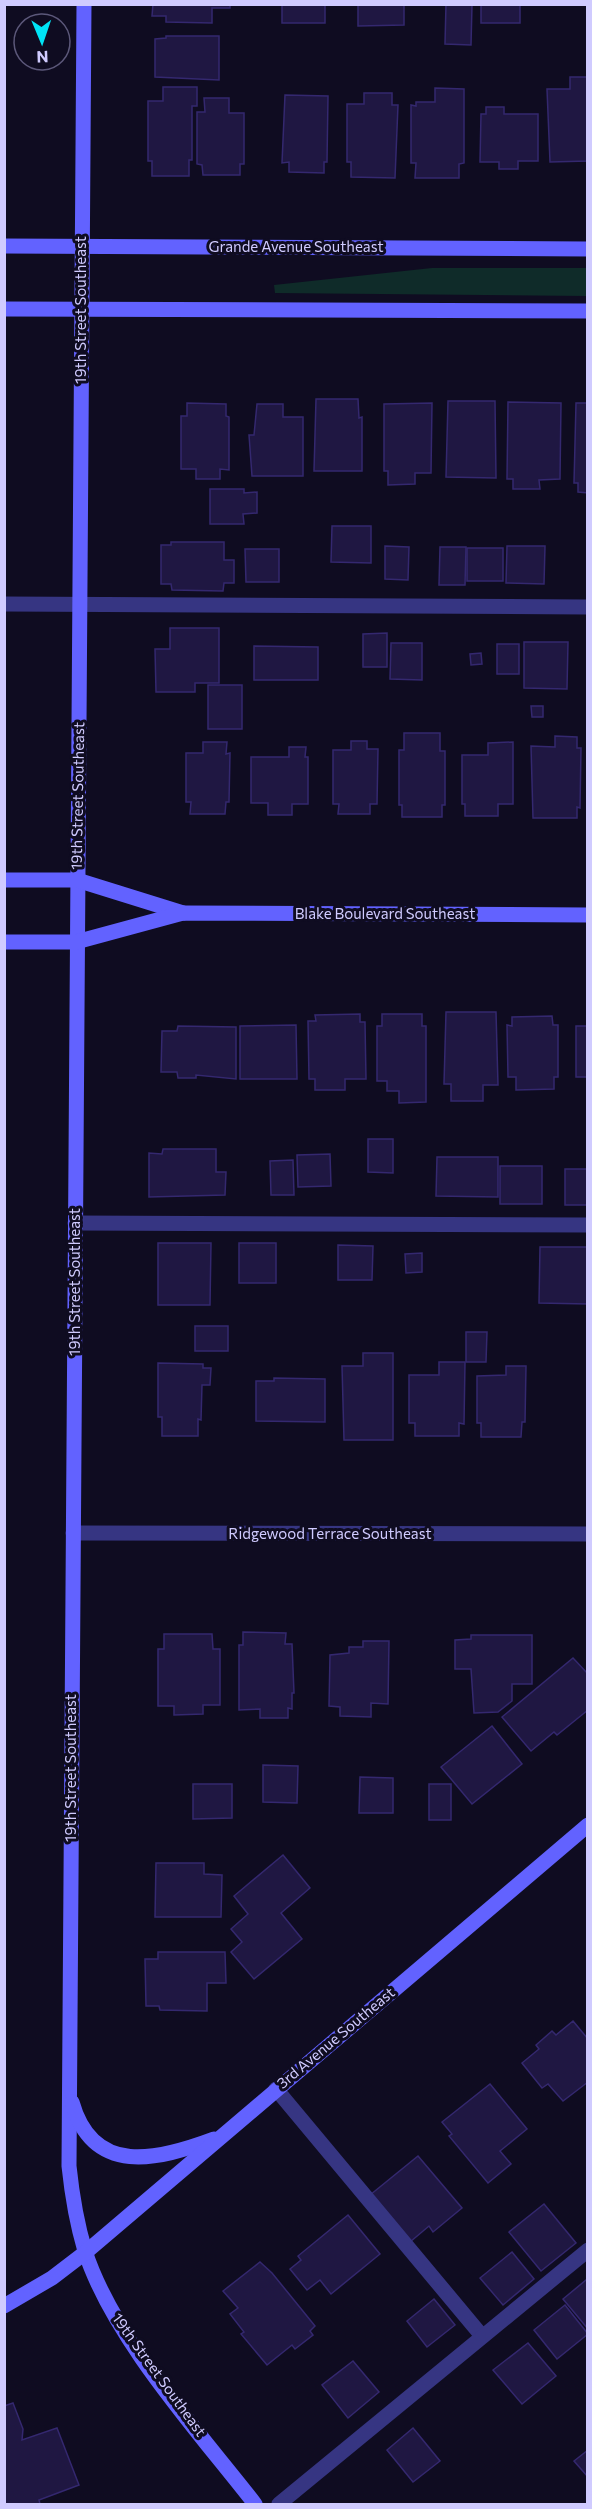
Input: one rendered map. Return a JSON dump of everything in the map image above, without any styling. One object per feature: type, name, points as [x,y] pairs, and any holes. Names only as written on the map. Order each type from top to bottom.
[{"type":"main road","name":"19th Street Southeast","points":[[84,4],[69,2166],[74,2204],[86,2252],[114,2315],[142,2358],[255,2505]]},
{"type":"main road","name":"Grande Avenue Southeast","points":[[4,246],[588,249]]},
{"type":"main road","points":[[4,309],[588,311]]},
{"type":"main road","name":"Blake Boulevard Southeast","points":[[4,880],[77,880],[183,913]]},
{"type":"main road","name":"Blake Boulevard Southeast","points":[[4,942],[76,942],[183,913],[588,915]]},
{"type":"main road","name":"3rd Avenue Southeast","points":[[4,2306],[29,2294],[86,2252],[588,1825]]},
{"type":"main road","points":[[69,2092],[75,2112],[88,2135],[102,2149],[115,2156],[150,2157],[223,2136]]},
{"type":"street","points":[[4,604],[588,607]]},
{"type":"street","points":[[75,1223],[588,1225]]},
{"type":"street","name":"Ridgewood Terrace Southeast","points":[[73,1533],[588,1534]]},
{"type":"street","points":[[276,2090],[482,2336]]},
{"type":"street","points":[[279,2505],[588,2250]]},
{"type":"green space","points":[[432,268],[587,268],[587,296],[275,293],[274,285]]},
{"type":"building","points":[[153,4],[230,4],[230,8],[212,8],[212,23],[166,22],[166,16],[152,16]]},
{"type":"building","points":[[282,4],[325,4],[325,23],[282,23]]},
{"type":"building","points":[[358,4],[404,4],[404,25],[358,26]]},
{"type":"building","points":[[446,4],[472,5],[471,45],[445,44]]},
{"type":"building","points":[[481,4],[520,4],[520,23],[481,23]]},
{"type":"building","points":[[166,36],[219,36],[219,80],[155,77],[155,39],[166,38]]},
{"type":"building","points":[[570,77],[588,77],[588,161],[550,162],[547,89],[570,89]]},
{"type":"building","points":[[163,87],[197,87],[197,106],[192,106],[192,160],[189,160],[189,176],[152,176],[152,161],[148,161],[148,101],[163,101]]},
{"type":"building","points":[[435,88],[464,89],[464,163],[459,164],[459,178],[415,178],[416,163],[411,163],[411,105],[416,106],[416,102],[435,102]]},
{"type":"building","points":[[364,93],[392,93],[392,105],[398,105],[395,178],[351,177],[351,162],[347,162],[347,104],[364,104]]},
{"type":"building","points":[[285,95],[328,96],[327,162],[324,162],[324,173],[289,172],[289,162],[282,163]]},
{"type":"building","points":[[204,98],[229,98],[229,113],[244,113],[244,164],[240,164],[240,175],[203,175],[202,165],[197,164],[197,112],[205,112]]},
{"type":"building","points":[[486,107],[504,107],[504,114],[538,114],[538,161],[518,161],[518,169],[499,169],[499,162],[480,162],[481,114],[486,114]]},
{"type":"building","points":[[316,399],[358,399],[359,418],[362,417],[362,471],[314,471]]},
{"type":"building","points":[[448,401],[495,401],[496,478],[446,477]]},
{"type":"building","points":[[508,402],[561,403],[560,479],[539,480],[540,489],[513,489],[513,479],[507,479]]},
{"type":"building","points":[[187,403],[226,404],[226,416],[229,417],[229,470],[220,469],[220,479],[196,479],[196,469],[181,469],[181,416],[187,416]]},
{"type":"building","points":[[432,403],[431,473],[415,473],[415,484],[388,485],[388,471],[384,471],[384,404]]},
{"type":"building","points":[[576,403],[588,403],[588,493],[578,492],[578,483],[574,483]]},
{"type":"building","points":[[257,404],[283,404],[283,417],[303,417],[303,476],[252,476],[249,435],[254,435]]},
{"type":"building","points":[[210,489],[244,489],[244,493],[257,492],[257,513],[243,514],[244,524],[210,524]]},
{"type":"building","points":[[332,526],[371,526],[371,563],[331,562]]},
{"type":"building","points":[[171,542],[224,542],[224,560],[234,560],[234,583],[224,583],[223,591],[172,590],[171,584],[161,584],[161,545],[171,545]]},
{"type":"building","points":[[385,546],[409,547],[408,580],[385,579]]},
{"type":"building","points":[[507,546],[545,546],[544,584],[506,583]]},
{"type":"building","points":[[440,547],[466,547],[465,585],[439,585]]},
{"type":"building","points":[[467,548],[503,548],[503,581],[467,581]]},
{"type":"building","points":[[245,549],[279,549],[279,582],[246,582]]},
{"type":"building","points":[[170,628],[219,628],[219,683],[195,683],[195,692],[156,692],[155,649],[170,649]]},
{"type":"building","points":[[387,633],[387,667],[363,667],[363,634]]},
{"type":"building","points":[[524,642],[568,642],[567,689],[524,688]]},
{"type":"building","points":[[391,643],[422,643],[422,680],[390,679]]},
{"type":"building","points":[[497,644],[519,644],[519,674],[497,674]]},
{"type":"building","points":[[254,646],[318,647],[318,680],[254,680]]},
{"type":"building","points":[[481,653],[482,664],[471,665],[470,654]]},
{"type":"building","points":[[208,685],[242,685],[242,729],[208,729]]},
{"type":"building","points":[[531,706],[543,706],[543,717],[532,717]]},
{"type":"building","points":[[404,733],[440,733],[440,751],[445,751],[445,805],[442,805],[442,817],[402,817],[402,805],[399,805],[399,750],[404,750]]},
{"type":"building","points":[[555,736],[577,737],[577,748],[581,748],[580,808],[577,807],[577,818],[533,818],[531,746],[555,747]]},
{"type":"building","points":[[351,741],[367,741],[367,749],[378,749],[377,804],[370,804],[370,814],[338,814],[339,804],[333,804],[333,750],[351,750]]},
{"type":"building","points":[[203,742],[227,742],[226,754],[230,753],[229,802],[226,802],[225,814],[190,814],[191,802],[186,802],[186,753],[203,753]]},
{"type":"building","points":[[513,742],[513,804],[498,804],[498,816],[465,816],[465,804],[462,804],[462,755],[488,755],[488,743]]},
{"type":"building","points":[[289,747],[306,747],[308,804],[292,804],[292,815],[268,815],[268,803],[251,803],[251,757],[289,757]]},
{"type":"building","points":[[446,1012],[496,1012],[498,1085],[483,1085],[483,1101],[451,1101],[451,1084],[444,1084]]},
{"type":"building","points":[[360,1014],[360,1022],[365,1022],[366,1079],[345,1079],[345,1090],[315,1090],[315,1079],[309,1079],[308,1021],[316,1021],[315,1015]]},
{"type":"building","points":[[382,1014],[422,1014],[422,1026],[426,1026],[426,1102],[399,1103],[399,1091],[387,1091],[387,1081],[377,1081],[377,1026],[382,1026]]},
{"type":"building","points":[[552,1016],[553,1025],[558,1025],[558,1077],[554,1077],[554,1089],[516,1090],[516,1077],[508,1077],[507,1025],[512,1026],[512,1017]]},
{"type":"building","points":[[296,1025],[297,1079],[240,1079],[240,1026]]},
{"type":"building","points":[[178,1026],[236,1027],[236,1079],[196,1075],[196,1078],[178,1078],[177,1072],[161,1072],[162,1031],[177,1031]]},
{"type":"building","points":[[576,1026],[588,1026],[588,1077],[576,1077]]},
{"type":"building","points":[[368,1139],[393,1139],[393,1173],[368,1172]]},
{"type":"building","points":[[163,1149],[216,1149],[216,1172],[226,1172],[225,1195],[149,1197],[149,1153],[162,1154]]},
{"type":"building","points":[[330,1154],[331,1186],[298,1187],[297,1155]]},
{"type":"building","points":[[437,1157],[498,1157],[498,1197],[436,1196]]},
{"type":"building","points":[[293,1160],[294,1195],[271,1195],[270,1161]]},
{"type":"building","points":[[500,1166],[542,1166],[542,1204],[500,1204]]},
{"type":"building","points":[[565,1169],[588,1169],[588,1205],[565,1205]]},
{"type":"building","points":[[158,1243],[211,1243],[210,1305],[158,1305]]},
{"type":"building","points":[[239,1243],[276,1243],[276,1283],[239,1283]]},
{"type":"building","points":[[338,1245],[373,1246],[372,1280],[338,1280]]},
{"type":"building","points":[[540,1247],[588,1247],[588,1304],[539,1303]]},
{"type":"building","points":[[422,1253],[422,1272],[406,1273],[405,1254]]},
{"type":"building","points":[[195,1326],[228,1326],[228,1351],[195,1351]]},
{"type":"building","points":[[466,1332],[487,1332],[486,1362],[466,1362]]},
{"type":"building","points":[[363,1353],[393,1353],[393,1440],[344,1440],[342,1366],[363,1366]]},
{"type":"building","points":[[439,1362],[465,1362],[464,1424],[459,1423],[459,1436],[415,1436],[415,1423],[409,1423],[409,1375],[439,1375]]},
{"type":"building","points":[[158,1363],[203,1364],[203,1368],[211,1368],[210,1385],[202,1385],[198,1436],[162,1436],[162,1417],[158,1417]]},
{"type":"building","points":[[506,1366],[526,1366],[525,1422],[522,1422],[521,1437],[481,1437],[481,1423],[477,1423],[477,1376],[506,1375]]},
{"type":"building","points":[[274,1378],[325,1379],[325,1422],[256,1421],[256,1381],[274,1381]]},
{"type":"building","points":[[243,1632],[286,1633],[285,1644],[292,1644],[294,1693],[292,1693],[292,1709],[288,1708],[288,1718],[260,1718],[260,1709],[239,1710],[239,1645],[243,1645]]},
{"type":"building","points":[[164,1634],[212,1634],[213,1649],[220,1649],[220,1705],[203,1705],[203,1714],[174,1715],[174,1706],[158,1706],[158,1649],[164,1649]]},
{"type":"building","points":[[471,1635],[532,1635],[532,1684],[512,1684],[512,1701],[498,1712],[474,1713],[471,1669],[455,1669],[455,1640],[471,1639]]},
{"type":"building","points":[[363,1641],[389,1641],[388,1704],[371,1703],[371,1717],[340,1716],[340,1707],[329,1706],[330,1655],[349,1653],[349,1647],[363,1647]]},
{"type":"building","points":[[573,1658],[588,1674],[588,1710],[557,1735],[554,1732],[531,1751],[502,1717]]},
{"type":"building","points":[[492,1726],[522,1764],[472,1804],[441,1767]]},
{"type":"building","points":[[263,1765],[298,1766],[297,1803],[263,1802]]},
{"type":"building","points":[[360,1777],[393,1778],[393,1813],[359,1813]]},
{"type":"building","points":[[193,1784],[232,1784],[232,1818],[193,1819]]},
{"type":"building","points":[[429,1784],[451,1784],[451,1820],[429,1820]]},
{"type":"building","points":[[283,1855],[310,1888],[281,1913],[302,1939],[254,1979],[231,1952],[242,1942],[231,1929],[248,1914],[234,1896]]},
{"type":"building","points":[[156,1863],[204,1863],[204,1874],[222,1875],[221,1917],[155,1917]]},
{"type":"building","points":[[158,1952],[225,1952],[226,1983],[207,1983],[207,2011],[160,2010],[159,2006],[146,2006],[145,1959],[158,1959]]},
{"type":"building","points":[[573,2021],[588,2039],[588,2082],[563,2101],[548,2084],[542,2088],[522,2063],[539,2049],[536,2045],[552,2031],[556,2035]]},
{"type":"building","points":[[490,2084],[527,2129],[500,2151],[511,2164],[488,2183],[449,2136],[452,2134],[442,2122]]},
{"type":"building","points":[[418,2156],[462,2208],[433,2232],[429,2226],[410,2242],[370,2195]]},
{"type":"building","points":[[544,2204],[576,2243],[541,2271],[509,2232]]},
{"type":"building","points":[[348,2215],[380,2254],[331,2294],[320,2280],[307,2290],[290,2269],[301,2260],[298,2256]]},
{"type":"building","points":[[512,2252],[534,2279],[503,2305],[480,2278]]},
{"type":"building","points":[[260,2262],[272,2273],[315,2326],[310,2331],[313,2335],[295,2349],[292,2345],[267,2365],[241,2334],[244,2332],[230,2314],[238,2308],[223,2291]]},
{"type":"building","points":[[586,2280],[588,2282],[588,2329],[563,2299]]},
{"type":"building","points":[[434,2299],[455,2325],[427,2347],[407,2321]]},
{"type":"building","points":[[565,2305],[588,2334],[557,2359],[534,2330]]},
{"type":"building","points":[[528,2343],[556,2376],[522,2404],[493,2370]]},
{"type":"building","points":[[353,2361],[379,2392],[348,2418],[322,2385]]},
{"type":"building","points":[[13,2403],[23,2429],[22,2440],[57,2428],[79,2485],[39,2500],[40,2504],[4,2504],[4,2406]]},
{"type":"building","points":[[413,2428],[440,2461],[413,2482],[387,2450]]},
{"type":"building","points":[[588,2450],[588,2477],[574,2461]]}]
